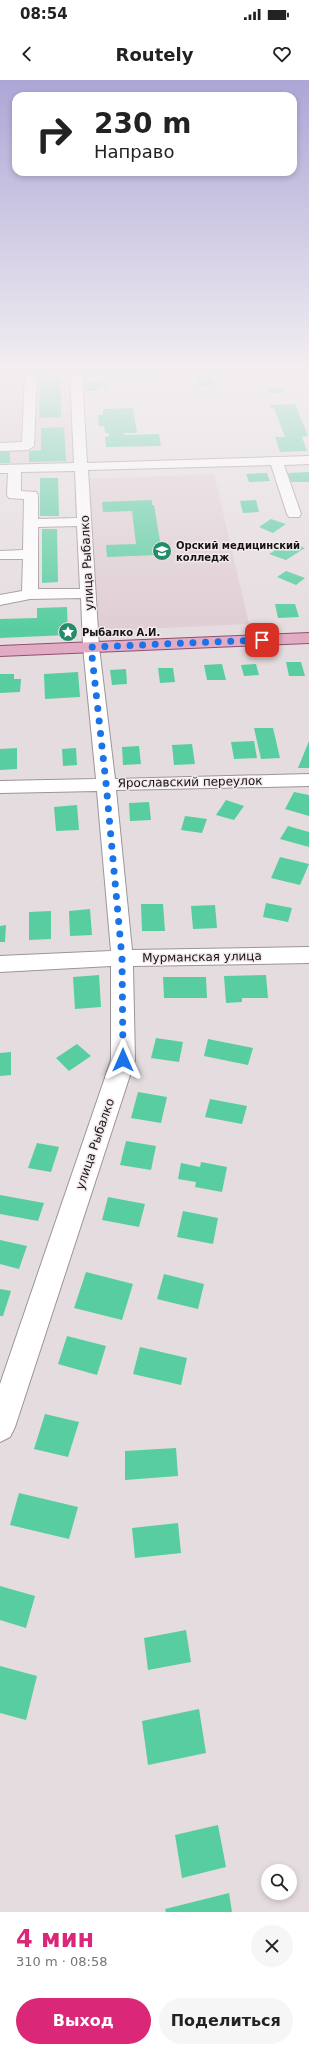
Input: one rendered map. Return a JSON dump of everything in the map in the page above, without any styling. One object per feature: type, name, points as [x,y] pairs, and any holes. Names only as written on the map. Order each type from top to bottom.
[{"type":"main road","points":[[0,651],[309,638]]},
{"type":"street","name":"улица Рыбалко","points":[[0,1427],[123,1060],[122,958],[106,783],[91,647],[81,458]]},
{"type":"street","points":[[0,469],[309,460]]},
{"type":"street","points":[[276,461],[294,514]]},
{"type":"street","points":[[15,468],[14,495],[31,495],[30,594]]},
{"type":"street","points":[[30,523],[84,522]]},
{"type":"street","points":[[0,555],[31,554]]},
{"type":"street","points":[[0,600],[30,594],[88,592]]},
{"type":"street","name":"Ярославский переулок","points":[[0,787],[106,783],[309,780]]},
{"type":"street","name":"Мурманская улица","points":[[0,964],[122,958],[309,955]]},
{"type":"shaded area","points":[[0,458],[75,458],[75,464],[0,466]]},
{"type":"shaded area","name":"Орский медицинский колледж","points":[[214,474],[249,624],[97,631],[89,479]]},
{"type":"building","points":[[0,458],[10,458],[10,463],[0,463]]},
{"type":"building","points":[[29,458],[66,458],[66,461],[29,462]]},
{"type":"building","points":[[309,472],[309,482],[291,482],[288,473]]},
{"type":"building","points":[[267,473],[270,481],[249,482],[246,474]]},
{"type":"building","points":[[40,478],[58,478],[59,516],[40,516]]},
{"type":"building","points":[[152,500],[161,547],[158,547],[159,555],[107,557],[106,545],[136,544],[132,511],[103,512],[102,502]]},
{"type":"building","points":[[256,500],[259,512],[243,513],[240,501]]},
{"type":"building","points":[[271,519],[286,524],[273,533],[259,527]]},
{"type":"building","points":[[42,529],[57,529],[58,582],[42,583]]},
{"type":"building","points":[[288,542],[305,548],[286,560],[269,554]]},
{"type":"building","points":[[286,571],[305,578],[296,585],[277,577]]},
{"type":"building","points":[[275,604],[295,604],[299,617],[278,618]]},
{"type":"building","points":[[67,607],[68,635],[0,638],[0,619],[37,618],[37,608]]},
{"type":"building","points":[[286,662],[301,662],[305,676],[289,676]]},
{"type":"building","points":[[222,664],[226,680],[207,680],[204,665]]},
{"type":"building","points":[[256,664],[259,675],[244,676],[241,665]]},
{"type":"building","points":[[158,668],[173,668],[175,682],[160,683]]},
{"type":"building","points":[[126,669],[127,684],[112,685],[110,670]]},
{"type":"building","points":[[78,672],[80,697],[45,699],[44,674]]},
{"type":"building","points":[[0,674],[14,674],[14,679],[21,679],[20,692],[0,693]]},
{"type":"building","points":[[254,728],[273,728],[280,758],[261,759]]},
{"type":"building","points":[[254,741],[257,758],[234,759],[231,742]]},
{"type":"building","points":[[309,741],[309,768],[298,768]]},
{"type":"building","points":[[192,744],[195,764],[174,765],[172,745]]},
{"type":"building","points":[[139,746],[141,764],[123,765],[122,747]]},
{"type":"building","points":[[17,748],[17,769],[0,770],[0,749]]},
{"type":"building","points":[[76,748],[77,765],[63,766],[62,749]]},
{"type":"building","points":[[294,792],[309,795],[309,816],[285,809]]},
{"type":"building","points":[[226,800],[244,806],[234,820],[216,815]]},
{"type":"building","points":[[149,802],[151,820],[130,821],[129,803]]},
{"type":"building","points":[[77,805],[79,830],[56,831],[54,807]]},
{"type":"building","points":[[185,816],[207,819],[202,833],[181,830]]},
{"type":"building","points":[[288,826],[309,832],[309,847],[280,839]]},
{"type":"building","points":[[280,857],[309,864],[300,885],[271,878]]},
{"type":"building","points":[[266,903],[292,908],[288,922],[263,917]]},
{"type":"building","points":[[141,904],[163,904],[165,931],[142,931]]},
{"type":"building","points":[[215,905],[217,928],[193,929],[191,906]]},
{"type":"building","points":[[90,909],[92,935],[70,936],[69,911]]},
{"type":"building","points":[[51,911],[51,939],[29,940],[29,912]]},
{"type":"building","points":[[6,925],[5,942],[0,942],[0,926]]},
{"type":"building","points":[[99,975],[101,1007],[75,1009],[73,977]]},
{"type":"building","points":[[266,975],[268,998],[242,998],[242,1002],[226,1003],[224,976]]},
{"type":"building","points":[[163,977],[206,977],[207,998],[164,998]]},
{"type":"building","points":[[156,1038],[183,1042],[179,1062],[151,1058]]},
{"type":"building","points":[[208,1039],[253,1048],[248,1065],[204,1056]]},
{"type":"building","points":[[77,1044],[91,1056],[69,1071],[56,1058]]},
{"type":"building","points":[[11,1052],[11,1075],[0,1076],[0,1053]]},
{"type":"building","points":[[138,1092],[167,1097],[161,1123],[131,1118]]},
{"type":"building","points":[[210,1099],[247,1106],[242,1124],[205,1117]]},
{"type":"building","points":[[126,1141],[156,1146],[151,1170],[120,1165]]},
{"type":"building","points":[[37,1143],[59,1147],[51,1172],[28,1168]]},
{"type":"building","points":[[201,1162],[227,1167],[222,1192],[195,1187],[196,1182],[178,1179],[181,1163],[200,1167]]},
{"type":"building","points":[[0,1195],[44,1203],[38,1221],[0,1214]]},
{"type":"building","points":[[108,1197],[145,1204],[139,1227],[102,1220]]},
{"type":"building","points":[[183,1211],[218,1218],[213,1244],[177,1237]]},
{"type":"building","points":[[0,1240],[27,1246],[19,1269],[0,1264]]},
{"type":"building","points":[[86,1272],[133,1284],[122,1320],[74,1308]]},
{"type":"building","points":[[164,1274],[204,1284],[198,1309],[157,1299]]},
{"type":"building","points":[[0,1289],[11,1291],[3,1316],[0,1316]]},
{"type":"building","points":[[67,1336],[106,1346],[97,1375],[58,1364]]},
{"type":"building","points":[[140,1347],[187,1358],[181,1385],[133,1374]]},
{"type":"building","points":[[45,1414],[79,1422],[68,1457],[34,1449]]},
{"type":"building","points":[[176,1448],[178,1476],[125,1480],[125,1451]]},
{"type":"building","points":[[19,1493],[78,1507],[69,1539],[10,1525]]},
{"type":"building","points":[[178,1523],[181,1553],[135,1558],[132,1528]]},
{"type":"building","points":[[0,1586],[35,1596],[26,1628],[0,1620]]},
{"type":"building","points":[[186,1630],[191,1662],[148,1670],[144,1638]]},
{"type":"building","points":[[0,1666],[37,1676],[26,1720],[0,1713]]},
{"type":"building","points":[[199,1709],[206,1753],[148,1765],[142,1721]]},
{"type":"building","points":[[218,1825],[226,1867],[182,1878],[175,1835]]},
{"type":"building","points":[[229,1893],[232,1912],[166,1912],[165,1909]]},
{"type":"place","name":"Орский медицинский колледж","points":[[162,551]]},
{"type":"place","name":"Рыбалко А.И.","points":[[68,632]]},
{"type":"route","points":[[123,1060],[122,958],[106,783],[91,647],[262,640]]}]
